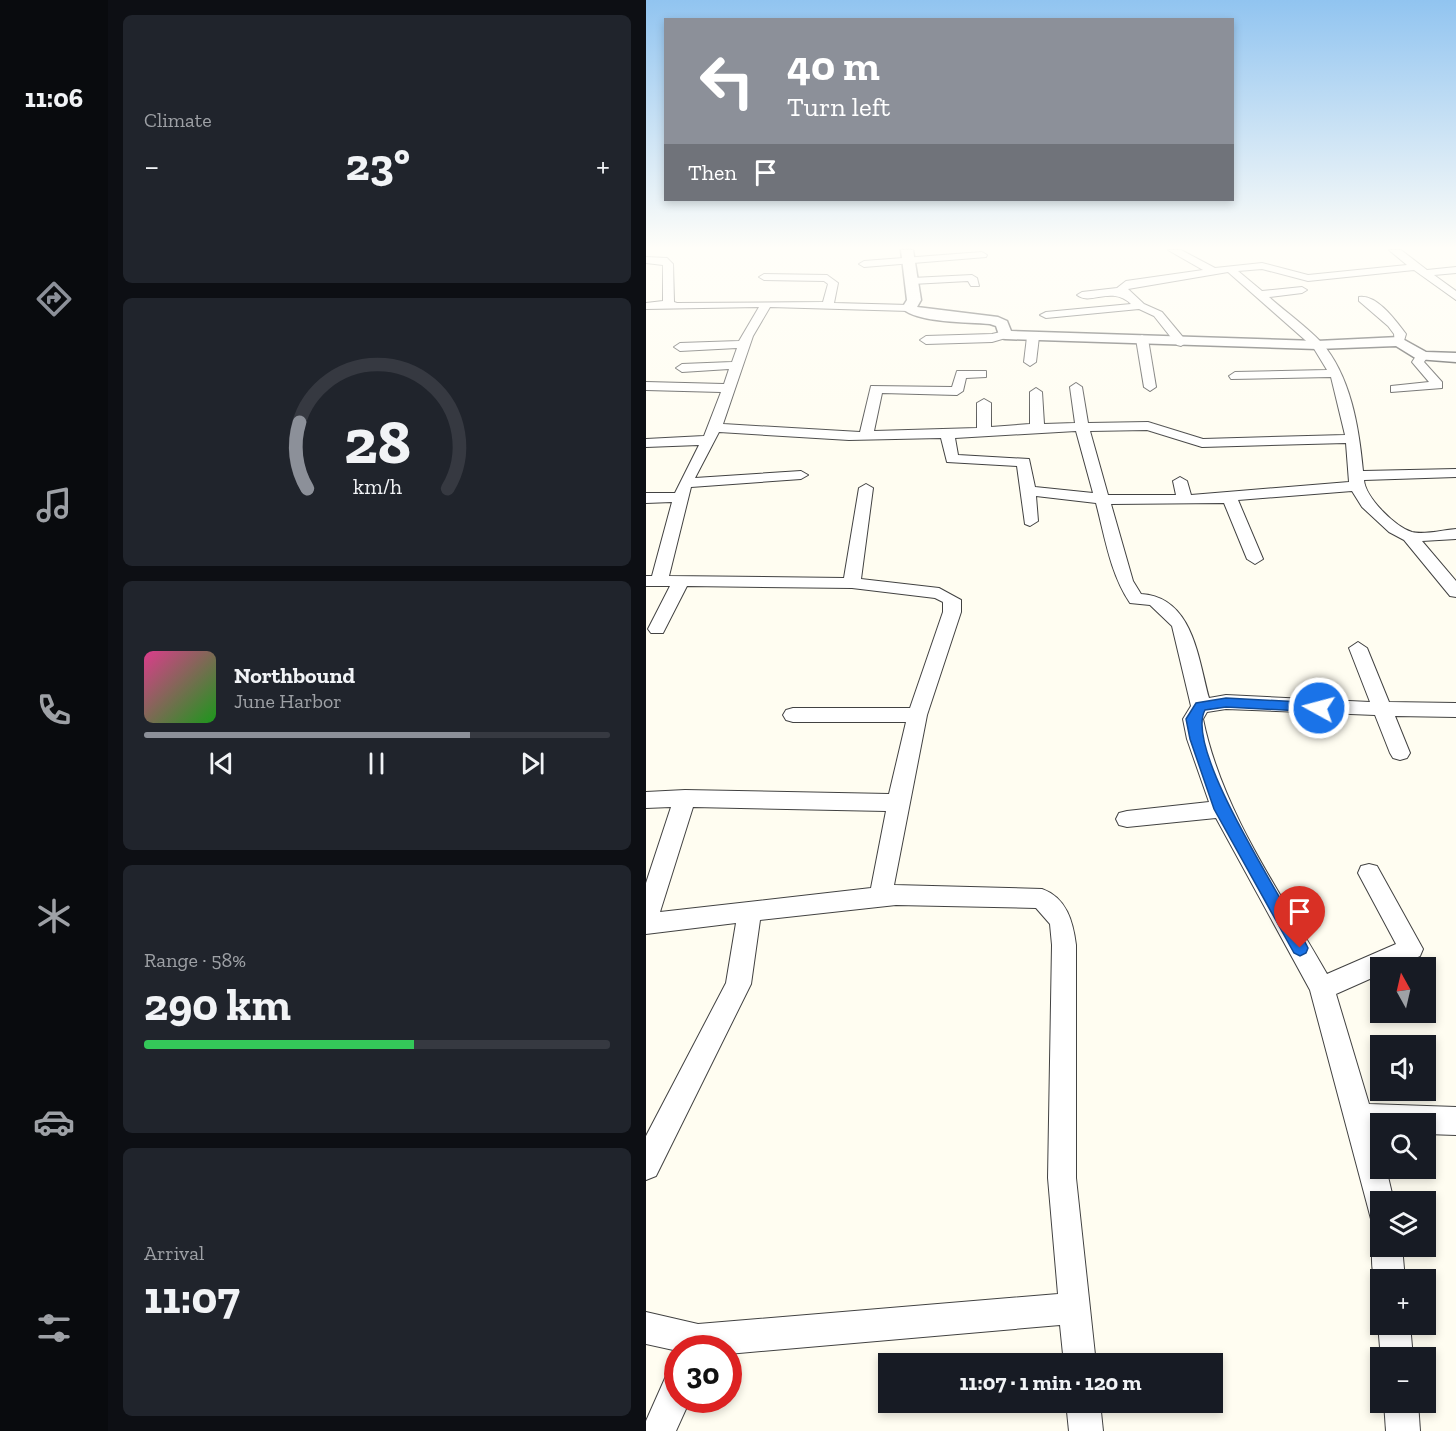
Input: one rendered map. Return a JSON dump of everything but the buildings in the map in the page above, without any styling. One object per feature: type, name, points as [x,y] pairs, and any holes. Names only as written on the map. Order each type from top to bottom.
[{"type":"street","points":[[760,317],[745,344],[739,365],[684,490],[652,581],[852,583],[939,593],[952,600],[952,612],[918,715],[898,802],[882,890],[896,895]]},
{"type":"street","points":[[958,317],[993,320],[1003,324],[1005,335]]},
{"type":"street","points":[[1160,317],[1182,342]]},
{"type":"street","points":[[1283,317],[1317,345],[1336,373],[1353,439],[1358,481],[1367,504],[1380,518],[1410,537],[1456,592]]},
{"type":"street","points":[[1387,317],[1400,334],[1399,341]]},
{"type":"street","points":[[926,340],[992,338],[1005,335],[1033,338],[1317,345],[1399,341],[1422,356],[1456,358]]},
{"type":"street","points":[[1030,363],[1033,338]]},
{"type":"street","points":[[1142,339],[1150,387]]},
{"type":"street","points":[[680,347],[745,344]]},
{"type":"street","points":[[1396,389],[1438,385],[1421,368],[1418,362],[1422,356]]},
{"type":"street","points":[[682,368],[739,365]]},
{"type":"street","points":[[1235,376],[1336,373]]},
{"type":"street","points":[[866,436],[876,389],[957,391],[961,374],[982,374]]},
{"type":"street","points":[[646,386],[729,388]]},
{"type":"street","points":[[664,400],[668,386]]},
{"type":"street","points":[[1076,387],[1082,427],[1125,581],[1136,599],[1155,600],[1180,624],[1201,706],[1193,719],[1196,739],[1222,809],[1322,988],[1359,1117],[1377,1191]]},
{"type":"street","points":[[1036,392],[1037,428]]},
{"type":"street","points":[[984,403],[984,432]]},
{"type":"street","points":[[646,443],[710,434],[866,436],[1037,428],[1148,426],[1202,443],[1353,439]]},
{"type":"street","points":[[947,434],[952,459],[1024,462],[1030,521]]},
{"type":"street","points":[[1028,491],[1102,499],[1185,500],[1230,498],[1242,494],[1358,481],[1456,473]]},
{"type":"street","points":[[646,498],[684,490],[801,476]]},
{"type":"street","points":[[1180,481],[1185,500]]},
{"type":"street","points":[[852,583],[866,488]]},
{"type":"street","points":[[1230,498],[1255,559]]},
{"type":"street","points":[[1410,537],[1456,534]]},
{"type":"street","points":[[657,629],[681,582]]},
{"type":"street","points":[[1358,648],[1400,753]]},
{"type":"street","points":[[1201,706],[1226,702],[1456,710]]},
{"type":"street","points":[[793,715],[918,715]]},
{"type":"street","points":[[646,800],[685,798],[859,804],[898,802]]},
{"type":"street","points":[[646,919],[685,798]]},
{"type":"street","points":[[1128,819],[1222,809]]},
{"type":"street","points":[[1322,988],[1411,949],[1369,873]]},
{"type":"street","points":[[646,924],[896,895],[1042,899],[1061,920],[1064,945],[1062,1178],[1079,1353]]},
{"type":"street","points":[[646,1166],[738,984],[744,937],[751,911]]},
{"type":"street","points":[[1359,1117],[1456,1120]]},
{"type":"street","points":[[742,1340],[1075,1308]]},
{"type":"street","points":[[646,1328],[668,1335]]},
{"type":"street","points":[[659,1431],[667,1413]]},
{"type":"street","points":[[1084,1413],[1086,1431]]},
{"type":"street","points":[[1402,1413],[1403,1431]]},
{"type":"route","points":[[1300,948],[1222,809],[1196,739],[1193,719],[1201,706],[1226,702],[1290,704],[1319,708]]}]
